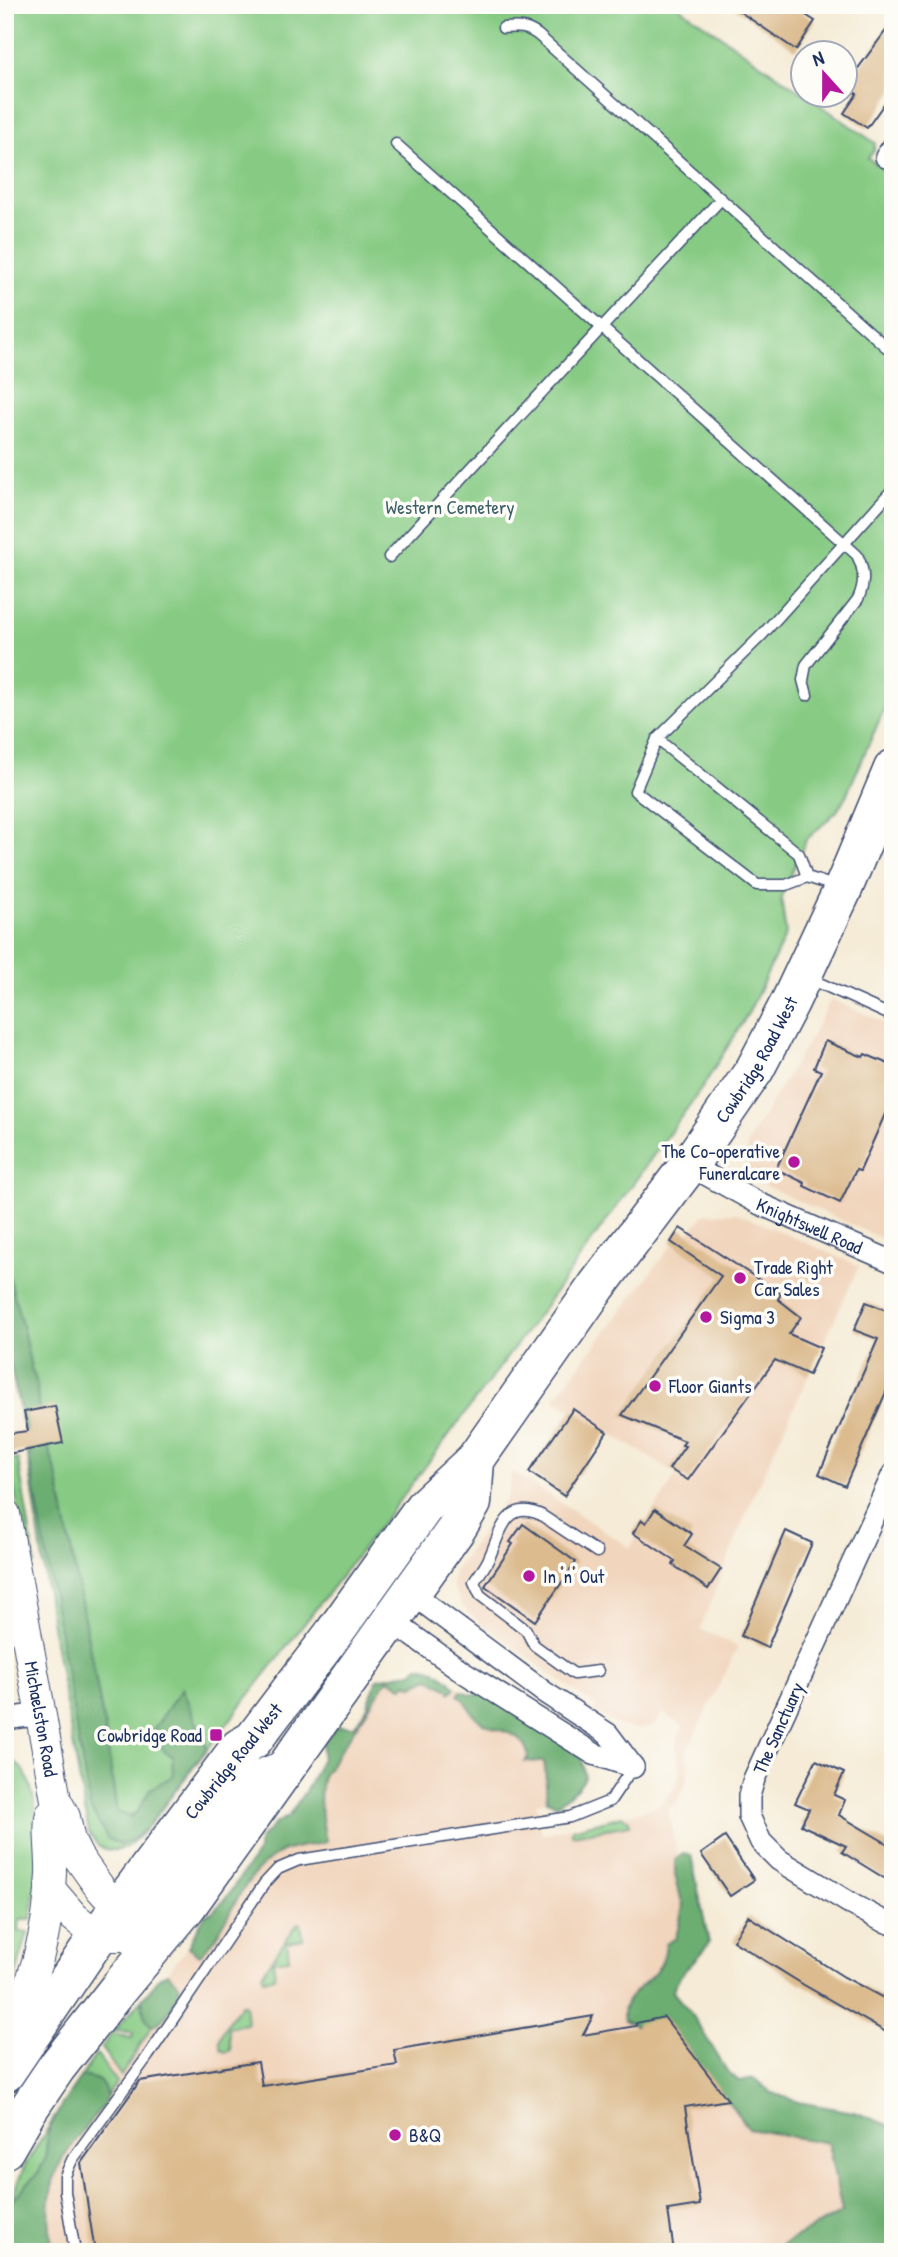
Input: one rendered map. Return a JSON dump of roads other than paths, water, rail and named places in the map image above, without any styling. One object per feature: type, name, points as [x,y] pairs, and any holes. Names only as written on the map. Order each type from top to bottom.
[{"type":"highway","name":"Cowbridge Road West","points":[[5,2149],[56,2068],[123,1933],[239,1748],[253,1740],[424,1507],[475,1460],[575,1317],[689,1165],[755,1069],[843,889],[893,769]]},
{"type":"highway","name":"Cowbridge Road West","points":[[5,2073],[123,1933],[187,1906],[472,1503],[475,1460]]},
{"type":"street","name":"Knightswell Road","points":[[689,1165],[760,1204],[893,1262]]},
{"type":"street","name":"The Sanctuary","points":[[893,1474],[754,1779],[749,1796],[749,1816],[761,1842],[779,1860],[863,1910],[893,1924]]},
{"type":"street","name":"Michaelston Road","points":[[5,1514],[56,1800],[65,1817],[70,1840],[78,1857],[100,1888],[123,1933]]},
{"type":"street","points":[[370,1584],[608,1734],[633,1767]]},
{"type":"street","points":[[370,1584],[401,1606],[465,1673],[594,1754],[633,1767]]},
{"type":"street","points":[[5,1719],[42,1714]]},
{"type":"street","name":"Michaelston Road","points":[[5,2036],[26,1995],[41,1941],[50,1889],[52,1853],[49,1818],[56,1800]]},
{"type":"street","points":[[50,1889],[74,1917],[123,1933]]},
{"type":"lane","points":[[503,28],[528,28],[538,36],[893,353]]},
{"type":"lane","points":[[396,144],[845,542],[861,562],[864,582],[858,599],[806,665],[803,680],[807,695]]},
{"type":"lane","points":[[389,557],[721,199]]},
{"type":"lane","points":[[843,889],[807,877],[786,885],[757,885],[635,791],[657,739],[763,634],[893,489]]},
{"type":"lane","points":[[657,739],[799,854],[807,877]]},
{"type":"lane","points":[[803,975],[888,1014],[893,1004]]},
{"type":"lane","points":[[597,1552],[541,1515],[533,1511],[521,1511],[504,1522],[489,1559],[474,1582],[480,1595],[526,1630],[534,1645],[574,1674],[598,1671]]},
{"type":"lane","points":[[75,2252],[65,2192],[65,2176],[72,2160],[148,2056],[264,1884],[278,1869],[299,1860],[570,1817],[610,1801],[633,1767]]},
{"type":"place","name":"The Co-operative Funeralcare","points":[[794,1162]]},
{"type":"place","name":"Trade Right Car Sales","points":[[740,1278]]},
{"type":"place","name":"Sigma 3","points":[[706,1317]]},
{"type":"place","name":"Floor Giants","points":[[655,1386]]},
{"type":"place","name":"In 'n' Out","points":[[529,1576]]},
{"type":"place","name":"Cowbridge Road","points":[[216,1735]]},
{"type":"place","name":"B&Q","points":[[395,2135]]},
{"type":"park label","name":"Western Cemetery","points":[[450,507]]}]
